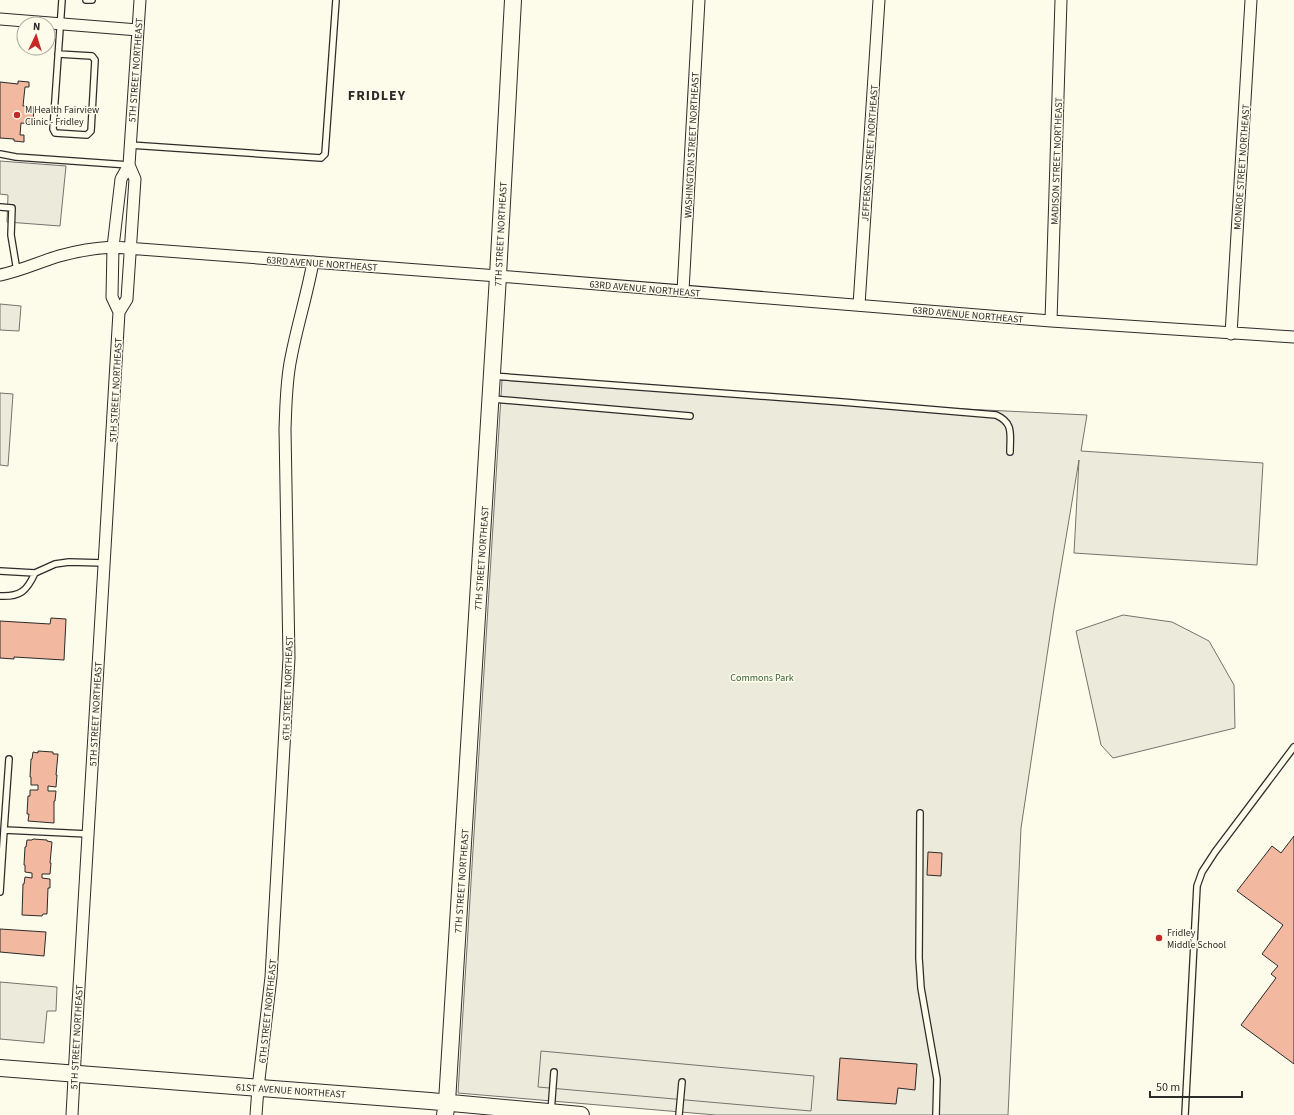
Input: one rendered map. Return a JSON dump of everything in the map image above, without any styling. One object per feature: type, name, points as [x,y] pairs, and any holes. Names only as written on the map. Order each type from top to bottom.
[{"type":"street","name":"5TH STREET NORTHEAST","points":[[119,312],[112,297],[113,247],[121,179],[128,165],[140,0]]},
{"type":"street","name":"7TH STREET NORTHEAST","points":[[446,1109],[492,376],[513,0]]},
{"type":"street","name":"WASHINGTON STREET NORTHEAST","points":[[682,291],[699,0]]},
{"type":"street","name":"JEFFERSON STREET NORTHEAST","points":[[859,305],[878,0]]},
{"type":"street","name":"MADISON STREET NORTHEAST","points":[[1050,321],[1061,0]]},
{"type":"street","name":"MONROE STREET NORTHEAST","points":[[1231,334],[1251,0]]},
{"type":"street","points":[[0,20],[138,30]]},
{"type":"street","name":"5TH STREET NORTHEAST","points":[[72,1115],[119,312],[127,299],[135,179],[128,165]]},
{"type":"street","name":"63RD AVENUE NORTHEAST","points":[[0,275],[17,271],[58,256],[113,247],[498,276],[1050,321],[1294,338]]},
{"type":"street","name":"6TH STREET NORTHEAST","points":[[256,1115],[272,977],[290,658],[285,429],[287,394],[290,360],[313,262]]},
{"type":"street","name":"61ST AVENUE NORTHEAST","points":[[0,1068],[258,1088],[446,1109],[551,1112],[581,1115]]},
{"type":"lane","points":[[58,54],[92,56],[95,60],[91,131],[87,135],[55,133],[53,129],[58,54],[60,24],[62,0]]},
{"type":"lane","points":[[86,0],[92,0]]},
{"type":"lane","points":[[130,145],[323,157],[325,154],[336,0]]},
{"type":"lane","points":[[0,154],[16,157],[128,165]]},
{"type":"lane","points":[[0,207],[12,208],[11,235],[17,271]]},
{"type":"lane","points":[[492,376],[996,415],[1003,418],[1009,424],[1010,452]]},
{"type":"lane","points":[[490,399],[690,416]]},
{"type":"lane","points":[[0,571],[35,573],[55,564],[69,562],[104,563]]},
{"type":"lane","points":[[0,596],[11,596],[24,592],[35,573]]},
{"type":"lane","points":[[1185,1115],[1197,886],[1202,872],[1215,852],[1294,747]]},
{"type":"lane","points":[[0,892],[9,759]]},
{"type":"lane","points":[[920,813],[920,988],[937,1079],[936,1115]]},
{"type":"lane","points":[[4,830],[88,834]]},
{"type":"lane","points":[[551,1112],[554,1072]]},
{"type":"lane","points":[[679,1115],[682,1082]]},
{"type":"green space","name":"Commons Park","points":[[502,380],[863,404],[1087,415],[1081,451],[1263,463],[1257,565],[1074,553],[1079,460],[1054,609],[1021,828],[1008,1115],[716,1115],[458,1093]]},
{"type":"green space","points":[[1123,615],[1172,622],[1209,641],[1234,685],[1235,728],[1113,758],[1101,745],[1076,631]]},
{"type":"shaded area","points":[[0,161],[66,166],[60,226],[7,222],[8,195],[0,194]]},
{"type":"shaded area","points":[[0,304],[21,306],[19,331],[0,330]]},
{"type":"shaded area","points":[[0,393],[13,394],[8,466],[0,465]]},
{"type":"shaded area","points":[[0,982],[57,987],[56,1011],[47,1011],[44,1043],[0,1039]]},
{"type":"shaded area","points":[[541,1051],[814,1076],[811,1111],[538,1087]]},
{"type":"building","name":"M Health Fairview Clinic - Fridley","points":[[18,81],[29,82],[29,87],[25,87],[23,106],[34,107],[33,124],[21,123],[20,135],[24,135],[24,142],[14,141],[14,139],[0,138],[0,82],[18,84]]},
{"type":"building","points":[[51,618],[66,619],[64,660],[14,657],[14,659],[0,658],[0,621],[50,624]]},
{"type":"building","points":[[38,751],[53,752],[53,754],[58,754],[56,787],[48,786],[48,791],[56,791],[54,801],[54,823],[28,821],[28,796],[30,796],[30,790],[38,790],[38,785],[31,785],[31,759],[33,752],[38,753]]},
{"type":"building","points":[[1294,836],[1294,1064],[1241,1025],[1276,978],[1271,974],[1278,966],[1262,954],[1283,925],[1237,891],[1272,846],[1281,853]]},
{"type":"building","points":[[33,839],[52,842],[50,874],[42,874],[42,878],[50,879],[50,888],[48,888],[47,914],[43,914],[42,916],[22,915],[23,884],[25,877],[32,878],[32,873],[25,872],[25,847],[27,840]]},
{"type":"building","points":[[928,852],[942,853],[941,876],[927,875]]},
{"type":"building","points":[[0,929],[46,932],[44,956],[0,952]]},
{"type":"building","points":[[840,1058],[917,1064],[915,1090],[898,1088],[896,1104],[837,1100]]},
{"type":"place","name":"M Health Fairview Clinic - Fridley","points":[[17,115]]},
{"type":"place","name":"Fridley Middle School","points":[[1159,938]]},
{"type":"district","name":"FRIDLEY","points":[[377,95]]}]
